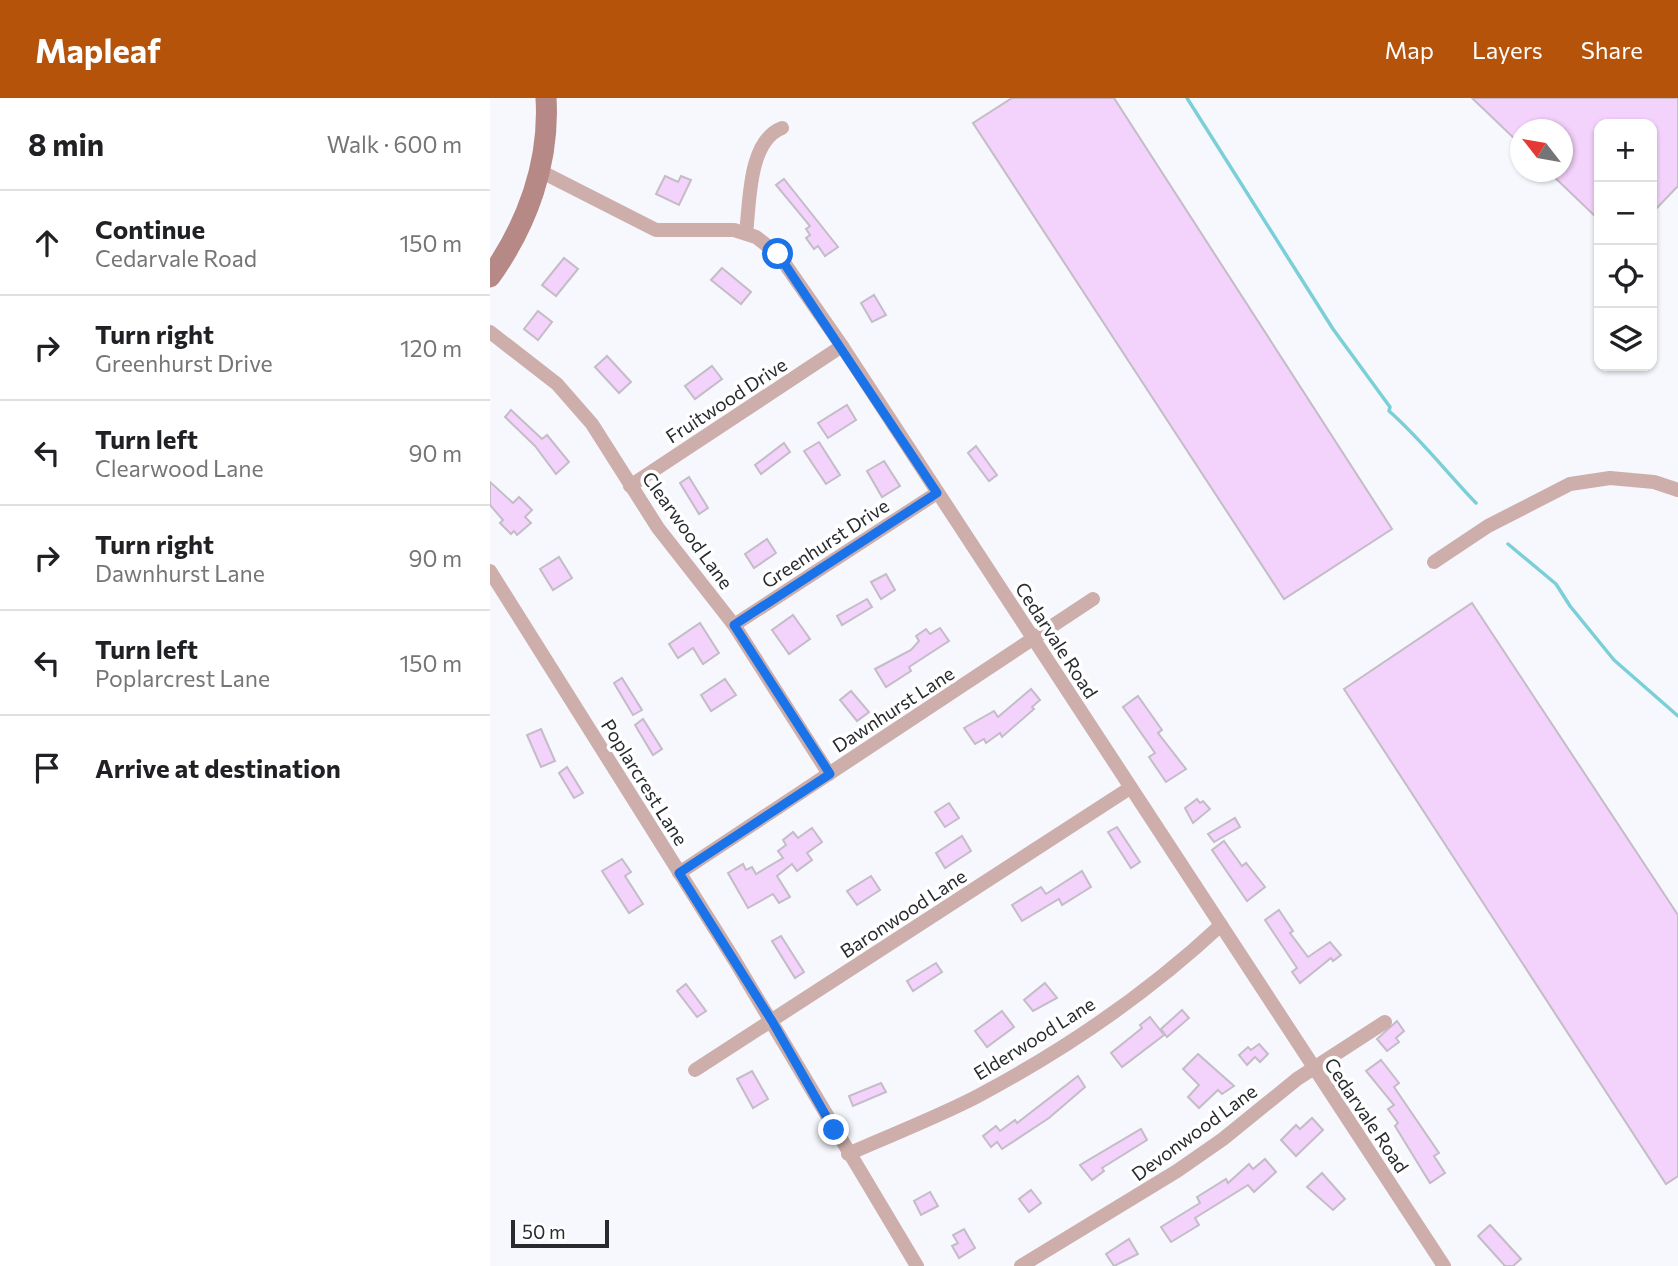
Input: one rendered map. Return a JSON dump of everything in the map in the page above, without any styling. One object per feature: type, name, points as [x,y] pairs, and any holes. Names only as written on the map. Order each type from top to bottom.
[{"type":"main road","points":[[490,277],[524,218],[540,171],[547,98]]},
{"type":"street","points":[[540,171],[656,230],[746,233],[757,158],[768,138],[782,128]]},
{"type":"street","name":"Cedarvale Road","points":[[746,233],[766,243],[778,254],[842,346],[1444,1266]]},
{"type":"street","name":"Clearwood Lane","points":[[490,332],[549,377],[574,402],[658,528],[734,625],[830,774]]},
{"type":"street","name":"Fruitwood Drive","points":[[630,485],[842,346]]},
{"type":"street","points":[[1434,562],[1488,526],[1570,484],[1610,478],[1654,482],[1678,490]]},
{"type":"street","name":"Greenhurst Drive","points":[[734,625],[937,493]]},
{"type":"street","name":"Poplarcrest Lane","points":[[490,571],[772,1021],[848,1154],[917,1266]]},
{"type":"street","name":"Dawnhurst Lane","points":[[679,873],[1093,599]]},
{"type":"street","name":"Baronwood Lane","points":[[695,1070],[1130,788]]},
{"type":"street","name":"Elderwood Lane","points":[[848,1154],[937,1115],[1029,1067],[1127,1001],[1221,925]]},
{"type":"street","name":"Devonwood Lane","points":[[1021,1266],[1177,1171],[1223,1139],[1313,1068],[1385,1022]]},
{"type":"building","points":[[1012,98],[1114,98],[1392,529],[1284,599],[973,123]]},
{"type":"building","points":[[1472,98],[1678,98],[1678,186],[1657,208],[1657,119],[1594,119],[1594,215],[1559,182],[1573,182],[1573,119],[1510,119],[1510,134]]},
{"type":"building","points":[[665,176],[678,182],[681,176],[691,180],[679,205],[656,194]]},
{"type":"building","points":[[784,179],[838,247],[825,256],[818,246],[814,249],[806,238],[810,235],[806,229],[810,226],[776,185]]},
{"type":"building","points":[[564,258],[578,269],[556,296],[542,285]]},
{"type":"building","points":[[722,268],[751,292],[741,304],[711,280]]},
{"type":"building","points":[[874,295],[886,315],[872,322],[861,303]]},
{"type":"building","points":[[538,311],[552,322],[538,340],[524,329]]},
{"type":"building","points":[[607,356],[631,382],[619,393],[595,367]]},
{"type":"building","points":[[712,366],[722,379],[695,399],[685,386]]},
{"type":"building","points":[[847,405],[856,420],[828,438],[818,423]]},
{"type":"building","points":[[511,410],[542,439],[547,435],[569,462],[556,474],[535,446],[505,417]]},
{"type":"building","points":[[819,442],[840,475],[826,484],[804,451]]},
{"type":"building","points":[[784,443],[790,452],[761,474],[755,465]]},
{"type":"building","points":[[976,446],[997,475],[989,481],[968,453]]},
{"type":"building","points":[[884,461],[900,486],[882,497],[867,471]]},
{"type":"building","points":[[689,477],[708,508],[699,514],[680,483]]},
{"type":"building","points":[[490,482],[513,503],[519,497],[532,510],[525,517],[531,523],[517,535],[514,531],[511,534],[500,523],[503,520],[490,505]]},
{"type":"building","points":[[767,539],[776,553],[754,568],[745,554]]},
{"type":"building","points":[[559,557],[572,578],[553,590],[540,569]]},
{"type":"building","points":[[886,574],[895,590],[881,599],[871,582]]},
{"type":"building","points":[[867,599],[872,607],[842,625],[837,616]]},
{"type":"building","points":[[1472,603],[1678,915],[1678,1176],[1666,1184],[1344,689]]},
{"type":"building","points":[[793,615],[810,639],[789,654],[772,630]]},
{"type":"building","points":[[700,623],[719,653],[703,664],[693,648],[678,658],[669,644]]},
{"type":"building","points":[[940,628],[949,641],[909,667],[911,671],[886,687],[875,669],[911,650],[919,641],[916,636],[926,629],[930,634]]},
{"type":"building","points":[[622,678],[642,710],[633,715],[614,683]]},
{"type":"building","points":[[725,679],[736,695],[711,711],[701,695]]},
{"type":"building","points":[[1031,689],[1040,700],[1032,707],[1034,709],[1002,737],[1000,733],[986,743],[984,739],[975,744],[964,728],[994,711],[998,717]]},
{"type":"building","points":[[851,691],[869,712],[857,721],[840,700]]},
{"type":"building","points":[[1138,696],[1162,730],[1158,733],[1186,769],[1166,782],[1149,757],[1155,753],[1123,707]]},
{"type":"building","points":[[643,719],[662,749],[653,755],[635,725]]},
{"type":"building","points":[[541,729],[555,761],[541,767],[527,735]]},
{"type":"building","points":[[567,767],[583,793],[574,798],[559,773]]},
{"type":"building","points":[[1197,799],[1210,809],[1193,823],[1185,808]]},
{"type":"building","points":[[949,803],[959,818],[945,827],[935,812]]},
{"type":"building","points":[[1235,818],[1240,827],[1214,842],[1208,834]]},
{"type":"building","points":[[1117,827],[1140,862],[1131,868],[1108,832]]},
{"type":"building","points":[[812,828],[822,842],[807,853],[812,860],[797,871],[792,864],[777,876],[790,897],[779,903],[773,894],[748,908],[728,873],[743,864],[746,870],[752,867],[756,874],[783,858],[778,851],[786,845],[783,840],[793,832],[798,838]]},
{"type":"building","points":[[962,836],[971,851],[945,868],[936,853]]},
{"type":"building","points":[[1224,841],[1242,866],[1246,863],[1265,887],[1247,901],[1212,850]]},
{"type":"building","points":[[622,859],[631,872],[625,876],[643,904],[629,913],[602,871]]},
{"type":"building","points":[[1082,871],[1091,887],[1062,905],[1059,899],[1022,921],[1012,905],[1041,887],[1046,894]]},
{"type":"building","points":[[871,876],[880,890],[857,905],[847,891]]},
{"type":"building","points":[[1279,910],[1293,931],[1290,933],[1308,957],[1330,942],[1341,955],[1333,961],[1331,958],[1300,983],[1292,972],[1297,968],[1265,920]]},
{"type":"building","points":[[781,936],[804,972],[795,978],[772,941]]},
{"type":"building","points":[[936,963],[942,972],[913,991],[907,981]]},
{"type":"building","points":[[1045,983],[1057,998],[1033,1011],[1024,1000]]},
{"type":"building","points":[[686,984],[706,1011],[697,1017],[677,991]]},
{"type":"building","points":[[1182,1010],[1189,1018],[1167,1037],[1161,1029]]},
{"type":"building","points":[[1002,1011],[1014,1027],[987,1047],[975,1031]]},
{"type":"building","points":[[1150,1017],[1164,1035],[1122,1067],[1111,1053],[1142,1028],[1140,1025]]},
{"type":"building","points":[[1397,1021],[1404,1031],[1396,1038],[1399,1042],[1387,1051],[1377,1039]]},
{"type":"building","points":[[1259,1044],[1268,1054],[1260,1062],[1255,1057],[1247,1065],[1239,1055],[1248,1047],[1251,1050]]},
{"type":"building","points":[[1198,1054],[1234,1086],[1222,1094],[1218,1090],[1199,1108],[1188,1097],[1199,1085],[1183,1069]]},
{"type":"building","points":[[1381,1060],[1399,1083],[1394,1087],[1439,1153],[1434,1156],[1445,1173],[1430,1183],[1395,1126],[1398,1123],[1388,1109],[1394,1105],[1366,1071]]},
{"type":"building","points":[[752,1071],[768,1099],[753,1108],[737,1079]]},
{"type":"building","points":[[1078,1076],[1085,1087],[1049,1118],[1002,1149],[997,1142],[991,1147],[983,1136],[996,1126],[1000,1131],[1015,1120],[1017,1123]]},
{"type":"building","points":[[881,1083],[886,1092],[853,1106],[849,1096]]},
{"type":"building","points":[[1312,1118],[1323,1130],[1296,1156],[1281,1140],[1296,1125],[1300,1129]]},
{"type":"building","points":[[1141,1129],[1147,1140],[1102,1168],[1104,1171],[1092,1180],[1080,1165]]},
{"type":"building","points":[[1265,1159],[1276,1172],[1254,1192],[1248,1185],[1195,1218],[1199,1225],[1171,1242],[1161,1227],[1200,1203],[1197,1197],[1226,1179],[1228,1183],[1249,1164],[1253,1169]]},
{"type":"building","points":[[1322,1173],[1345,1199],[1333,1210],[1307,1187]]},
{"type":"building","points":[[1031,1190],[1041,1203],[1029,1212],[1019,1199]]},
{"type":"building","points":[[930,1192],[938,1206],[921,1215],[914,1201]]},
{"type":"building","points":[[1490,1225],[1521,1259],[1513,1266],[1505,1266],[1478,1236]]},
{"type":"building","points":[[964,1229],[975,1248],[959,1258],[952,1246],[958,1243],[953,1235]]},
{"type":"building","points":[[1129,1239],[1138,1254],[1114,1266],[1106,1254]]},
{"type":"waterway","points":[[1187,98],[1333,329],[1390,407],[1389,411],[1476,503]]},
{"type":"waterway","points":[[1508,544],[1556,584],[1570,606],[1614,660],[1678,716]]},
{"type":"route","points":[[778,254],[842,346],[937,493],[734,625],[830,774],[679,873],[772,1021],[834,1130]]}]
